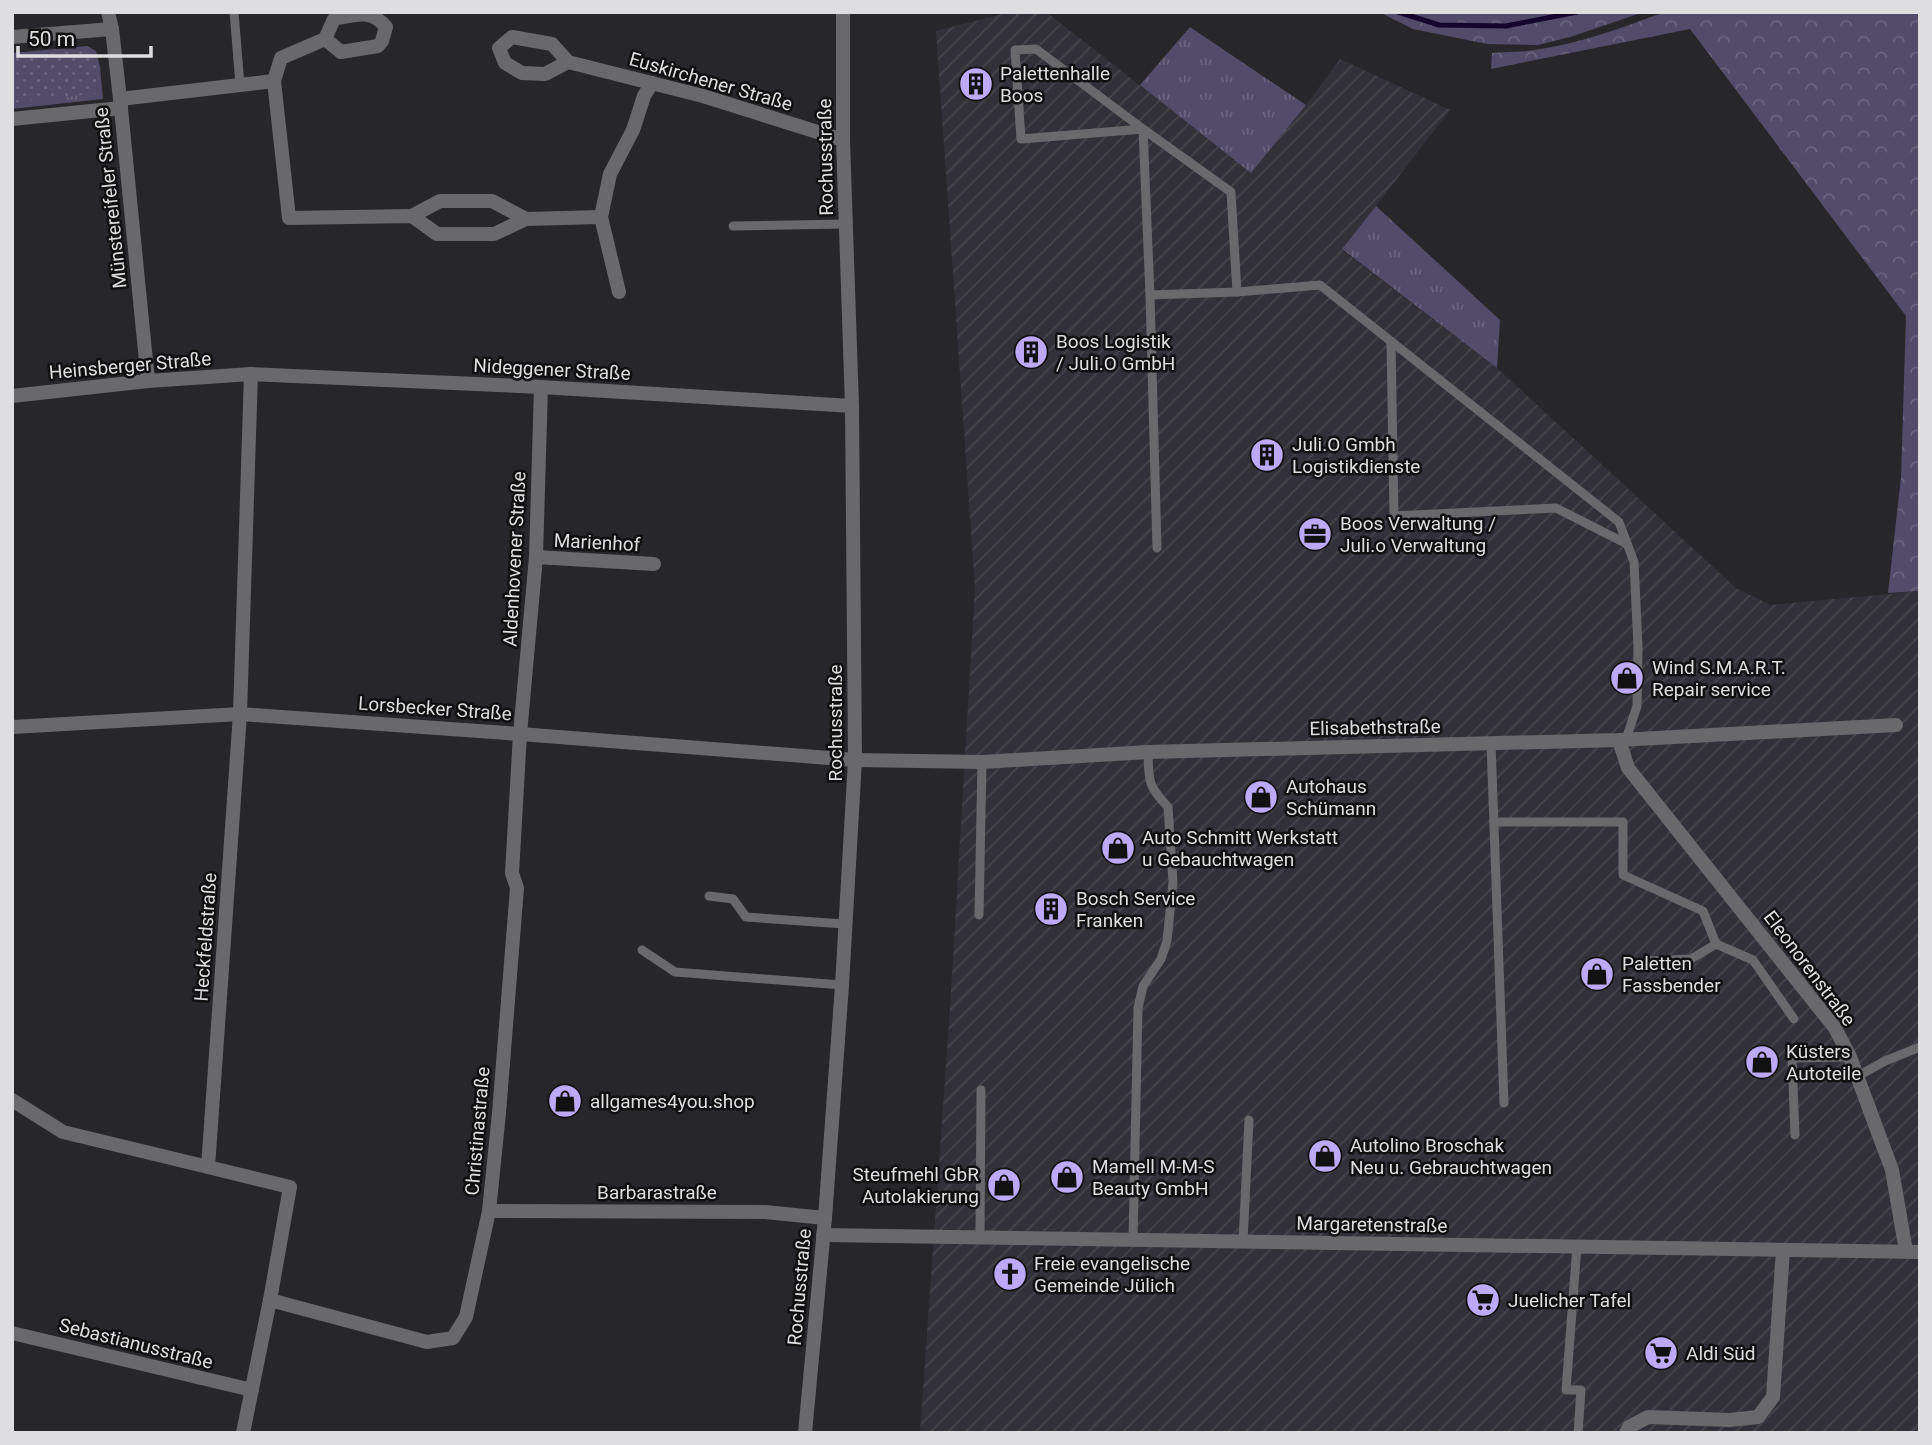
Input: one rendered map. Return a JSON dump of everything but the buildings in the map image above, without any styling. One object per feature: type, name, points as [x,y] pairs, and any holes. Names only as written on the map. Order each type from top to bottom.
[{"type":"street","name":"Münstereifeler Straße","points":[[108,12],[121,104],[148,381]]},
{"type":"street","name":"Rochusstraße","points":[[805,1433],[825,1218],[855,760],[852,406],[843,140],[843,12]]},
{"type":"street","points":[[12,37],[112,29]]},
{"type":"street","points":[[325,38],[281,58],[274,81],[289,218],[412,216],[440,201],[492,201],[526,219]]},
{"type":"street","name":"Euskirchener Straße","points":[[568,62],[703,96],[843,140]]},
{"type":"street","points":[[12,119],[274,81]]},
{"type":"street","points":[[619,292],[601,217],[610,174],[633,130],[644,96],[652,83]]},
{"type":"street","points":[[412,216],[437,233],[448,234],[494,234],[526,219],[601,217]]},
{"type":"street","name":"Heinsberger Straße","points":[[12,396],[148,381],[251,374]]},
{"type":"street","name":"Nideggener Straße","points":[[251,374],[541,387],[852,406]]},
{"type":"street","name":"Heckfeldstraße","points":[[208,1167],[240,714],[251,374]]},
{"type":"street","name":"Aldenhovener Straße","points":[[520,734],[536,557],[541,387]]},
{"type":"street","name":"Marienhof","points":[[536,557],[654,564]]},
{"type":"street","name":"Lorsbecker Straße","points":[[12,727],[240,714],[855,760]]},
{"type":"street","name":"Elisabethstraße","points":[[855,760],[982,762],[1147,752],[1623,740],[1896,725]]},
{"type":"street","name":"Christinastraße","points":[[270,1300],[427,1342],[453,1338],[466,1317],[489,1211],[499,1113],[517,888],[512,873],[520,734]]},
{"type":"street","name":"Eleonorenstraße","points":[[1623,740],[1628,768],[1835,1028],[1858,1076],[1892,1170],[1913,1252]]},
{"type":"street","points":[[12,1100],[63,1132],[290,1186],[243,1433]]},
{"type":"street","name":"Barbarastraße","points":[[489,1211],[765,1212],[825,1218]]},
{"type":"street","name":"Margaretenstraße","points":[[823,1235],[1913,1252]]},
{"type":"street","points":[[1626,1433],[1629,1427],[1648,1418],[1730,1420],[1758,1417],[1773,1397],[1783,1250]]},
{"type":"street","name":"Sebastianusstraße","points":[[12,1333],[251,1390]]},
{"type":"lane","points":[[234,12],[240,85]]},
{"type":"lane","points":[[1143,129],[1021,139],[1015,50],[1035,49],[1231,192],[1237,292]]},
{"type":"lane","points":[[1143,129],[1157,548]]},
{"type":"lane","points":[[733,226],[845,223]]},
{"type":"lane","points":[[1150,295],[1237,292],[1320,285],[1619,522],[1634,562],[1638,647],[1637,706],[1623,740]]},
{"type":"lane","points":[[1391,342],[1394,516],[1556,508],[1627,544]]},
{"type":"lane","points":[[1492,743],[1504,1103]]},
{"type":"lane","points":[[1133,1239],[1138,1008],[1143,986],[1161,959],[1167,941],[1173,881],[1168,807],[1149,782],[1147,752]]},
{"type":"lane","points":[[979,915],[982,762]]},
{"type":"lane","points":[[1494,822],[1623,822],[1623,875],[1703,911],[1716,944],[1753,960],[1794,1018]]},
{"type":"lane","points":[[709,896],[733,899],[746,917],[844,924]]},
{"type":"lane","points":[[1648,961],[1691,959],[1716,944]]},
{"type":"lane","points":[[642,950],[675,972],[842,985]]},
{"type":"lane","points":[[1858,1076],[1920,1046]]},
{"type":"lane","points":[[1795,1135],[1792,1058],[1850,1057]]},
{"type":"lane","points":[[980,1237],[981,1090]]},
{"type":"lane","points":[[1243,1241],[1249,1120]]},
{"type":"lane","points":[[1577,1246],[1566,1390],[1581,1391],[1578,1433]]},
{"type":"shaded area","points":[[1010,12],[1046,12],[1251,172],[1340,59],[1450,110],[1342,250],[1497,368],[1736,588],[1771,605],[1920,591],[1920,1433],[920,1433],[950,1008],[975,588],[936,31]]},
{"type":"green space","points":[[1379,12],[1644,12],[1538,45],[1487,44],[1413,29]]},
{"type":"green space","points":[[1665,12],[1920,12],[1920,591],[1888,593],[1901,477],[1906,316],[1690,29],[1491,69],[1492,53],[1535,50],[1573,42]]},
{"type":"green space","points":[[1190,27],[1306,105],[1251,173],[1140,85]]},
{"type":"green space","points":[[87,46],[96,51],[103,99],[12,109],[12,53]]},
{"type":"green space","points":[[85,50],[96,56],[99,93],[12,103],[12,57]]},
{"type":"green space","points":[[1376,206],[1500,320],[1497,368],[1342,249]]},
{"type":"waterway","points":[[1398,12],[1439,25],[1506,26],[1577,12]]},
{"type":"place","name":"Palettenhalle Boos","points":[[976,84]]},
{"type":"place","name":"Boos Logistik / Juli.O GmbH","points":[[1031,352]]},
{"type":"place","name":"Juli.O Gmbh Logistikdienste","points":[[1267,455]]},
{"type":"place","name":"Boos Verwaltung / Juli.o Verwaltung","points":[[1315,534]]},
{"type":"place","name":"Wind S.M.A.R.T. Repair service","points":[[1627,678]]},
{"type":"place","name":"Autohaus Schümann","points":[[1261,797]]},
{"type":"place","name":"Auto Schmitt Werkstatt u Gebauchtwagen","points":[[1118,848]]},
{"type":"place","name":"Bosch Service Franken","points":[[1051,909]]},
{"type":"place","name":"Paletten Fassbender","points":[[1597,974]]},
{"type":"place","name":"Küsters Autoteile","points":[[1762,1062]]},
{"type":"place","name":"allgames4you.shop","points":[[565,1101]]},
{"type":"place","name":"Autolino Broschak Neu u. Gebrauchtwagen","points":[[1325,1156]]},
{"type":"place","name":"Mamell M-M-S Beauty GmbH","points":[[1067,1177]]},
{"type":"place","name":"Steufmehl GbR Autolakierung","points":[[1004,1185]]},
{"type":"place","name":"Freie evangelische Gemeinde Jülich","points":[[1010,1274]]},
{"type":"place","name":"Juelicher Tafel","points":[[1483,1300]]},
{"type":"place","name":"Aldi Süd","points":[[1661,1353]]}]
